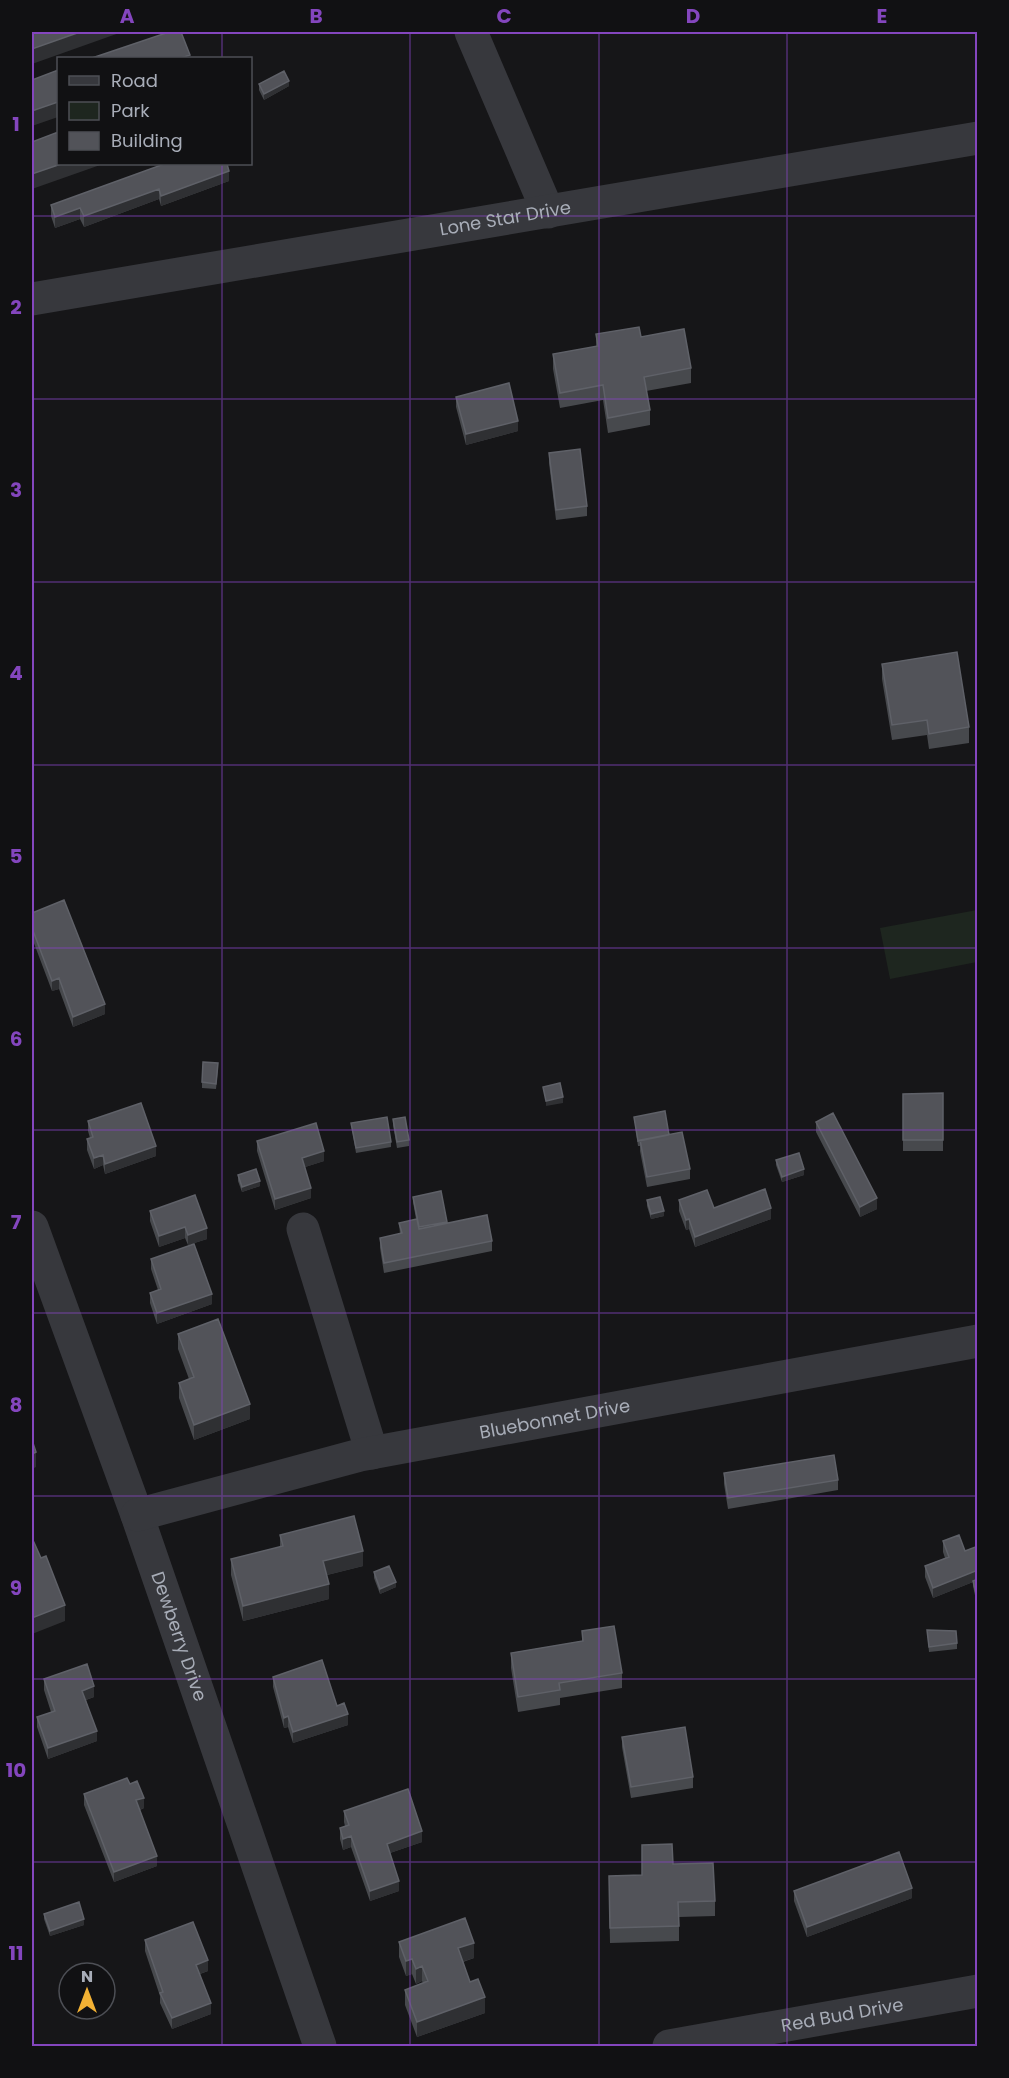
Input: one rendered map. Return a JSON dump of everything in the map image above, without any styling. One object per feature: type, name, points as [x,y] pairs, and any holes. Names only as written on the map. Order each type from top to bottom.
[{"type":"street","points":[[471,32],[548,212]]},
{"type":"street","name":"Lone Star Drive","points":[[32,299],[978,138]]},
{"type":"street","name":"Dewberry Drive","points":[[32,1227],[137,1515],[320,2046]]},
{"type":"street","points":[[303,1229],[372,1453]]},
{"type":"street","name":"Bluebonnet Drive","points":[[137,1515],[372,1453],[978,1341]]},
{"type":"street","name":"Red Bud Drive","points":[[669,2046],[978,1991]]},
{"type":"green space","points":[[977,910],[977,962],[890,979],[880,928]]},
{"type":"building","points":[[32,32],[80,32],[32,49]]},
{"type":"building","points":[[169,32],[181,32],[190,55],[184,57],[95,57]]},
{"type":"building","points":[[57,70],[57,102],[32,111],[32,80]]},
{"type":"building","points":[[284,71],[289,81],[264,94],[259,84]]},
{"type":"building","points":[[57,132],[58,165],[32,174],[32,142]]},
{"type":"building","points":[[161,165],[227,165],[229,171],[161,196],[159,189],[84,216],[80,208],[55,217],[51,205]]},
{"type":"building","points":[[639,327],[641,337],[684,329],[691,368],[644,377],[650,410],[608,418],[603,385],[560,393],[553,354],[598,346],[596,334]]},
{"type":"building","points":[[509,383],[518,421],[466,434],[456,397]]},
{"type":"building","points":[[580,449],[587,506],[556,510],[549,453]]},
{"type":"building","points":[[957,652],[969,727],[929,734],[927,720],[892,725],[882,664]]},
{"type":"building","points":[[64,900],[105,1004],[73,1017],[59,978],[52,981],[32,928],[32,913]]},
{"type":"building","points":[[203,1062],[218,1063],[216,1084],[202,1082]]},
{"type":"building","points":[[560,1083],[563,1097],[546,1101],[543,1087]]},
{"type":"building","points":[[943,1093],[943,1140],[903,1140],[903,1094]]},
{"type":"building","points":[[141,1103],[156,1146],[105,1164],[103,1155],[94,1158],[87,1139],[93,1137],[88,1121]]},
{"type":"building","points":[[665,1111],[669,1135],[638,1141],[634,1117]]},
{"type":"building","points":[[833,1113],[877,1198],[860,1207],[816,1122]]},
{"type":"building","points":[[387,1117],[391,1142],[356,1148],[351,1123]]},
{"type":"building","points":[[405,1117],[409,1140],[397,1142],[393,1119]]},
{"type":"building","points":[[316,1123],[324,1151],[302,1158],[311,1188],[275,1199],[257,1141]]},
{"type":"building","points":[[682,1132],[690,1169],[647,1177],[640,1140]]},
{"type":"building","points":[[799,1153],[804,1169],[782,1177],[776,1160]]},
{"type":"building","points":[[256,1169],[260,1181],[242,1187],[238,1175]]},
{"type":"building","points":[[765,1189],[771,1208],[695,1237],[679,1200],[707,1190],[714,1208]]},
{"type":"building","points":[[441,1191],[447,1222],[419,1227],[413,1197]]},
{"type":"building","points":[[195,1195],[207,1228],[188,1235],[185,1227],[159,1236],[150,1211]]},
{"type":"building","points":[[660,1197],[664,1211],[651,1214],[647,1200]]},
{"type":"building","points":[[487,1215],[492,1241],[384,1263],[380,1238],[402,1233],[399,1223],[417,1219],[419,1229]]},
{"type":"building","points":[[194,1244],[212,1294],[157,1313],[150,1293],[161,1289],[151,1259]]},
{"type":"building","points":[[218,1319],[250,1404],[194,1425],[179,1383],[194,1377],[178,1334]]},
{"type":"building","points":[[32,1440],[36,1452],[32,1454]]},
{"type":"building","points":[[834,1455],[838,1480],[728,1498],[724,1473]]},
{"type":"building","points":[[354,1516],[363,1551],[323,1561],[329,1584],[243,1606],[231,1559],[283,1546],[280,1535]]},
{"type":"building","points":[[959,1535],[965,1551],[978,1546],[978,1570],[933,1588],[925,1566],[949,1557],[943,1541]]},
{"type":"building","points":[[32,1538],[41,1558],[46,1556],[65,1605],[32,1618]]},
{"type":"building","points":[[389,1566],[396,1582],[380,1589],[374,1572]]},
{"type":"building","points":[[978,1579],[978,1594],[976,1594],[973,1581]]},
{"type":"building","points":[[614,1626],[622,1673],[559,1683],[560,1690],[518,1697],[511,1653],[583,1641],[582,1631]]},
{"type":"building","points":[[927,1630],[956,1631],[957,1643],[929,1647]]},
{"type":"building","points":[[322,1660],[337,1706],[344,1703],[348,1714],[293,1732],[288,1716],[284,1718],[273,1677]]},
{"type":"building","points":[[87,1664],[94,1686],[82,1691],[97,1731],[48,1748],[37,1717],[55,1711],[44,1679]]},
{"type":"building","points":[[685,1727],[693,1777],[631,1787],[622,1737]]},
{"type":"building","points":[[127,1778],[130,1784],[137,1781],[144,1798],[136,1800],[157,1856],[114,1872],[84,1794]]},
{"type":"building","points":[[408,1789],[422,1831],[387,1844],[399,1881],[370,1891],[351,1836],[343,1839],[340,1828],[349,1825],[344,1811]]},
{"type":"building","points":[[672,1844],[673,1864],[713,1863],[715,1901],[678,1902],[679,1926],[610,1928],[609,1876],[642,1875],[642,1845]]},
{"type":"building","points":[[899,1852],[912,1888],[807,1927],[794,1891]]},
{"type":"building","points":[[79,1902],[84,1919],[50,1931],[44,1914]]},
{"type":"building","points":[[465,1918],[474,1943],[458,1948],[470,1982],[478,1979],[485,1997],[417,2022],[405,1990],[428,1981],[422,1966],[416,1969],[412,1959],[406,1961],[399,1942]]},
{"type":"building","points":[[193,1922],[208,1960],[196,1965],[211,2003],[172,2018],[160,1993],[163,1992],[145,1940]]}]
